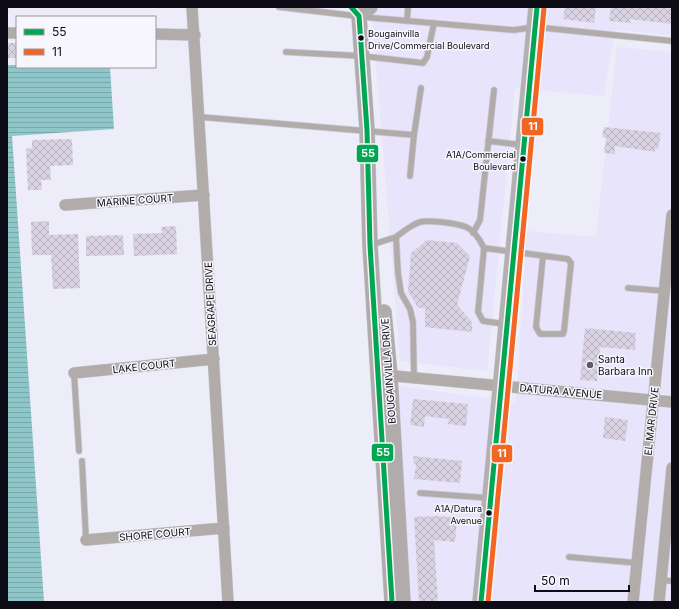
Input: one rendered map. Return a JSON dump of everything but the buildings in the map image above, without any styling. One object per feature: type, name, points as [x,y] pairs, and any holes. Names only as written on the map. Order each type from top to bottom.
[{"type":"main road","points":[[481,602],[537,7]]},
{"type":"street","name":"SEAGRAPE DRIVE","points":[[192,7],[195,34],[228,602]]},
{"type":"street","name":"BOUGAINVILLA DRIVE","points":[[360,10],[367,135],[384,375],[403,602]]},
{"type":"street","points":[[156,34],[195,34]]},
{"type":"street","name":"MARINE COURT","points":[[65,205],[204,195]]},
{"type":"street","name":"EL MAR DRIVE","points":[[633,602],[672,216]]},
{"type":"street","name":"LAKE COURT","points":[[74,373],[214,359]]},
{"type":"street","name":"BOUGAINVILLA DRIVE","points":[[384,375],[392,602]]},
{"type":"street","name":"DATURA AVENUE","points":[[384,375],[672,402]]},
{"type":"street","points":[[659,602],[667,580],[672,468]]},
{"type":"street","name":"SHORE COURT","points":[[86,540],[224,528]]},
{"type":"lane","points":[[279,7],[360,10],[407,21],[514,30],[535,27],[672,41]]},
{"type":"lane","points":[[407,21],[408,7]]},
{"type":"lane","points":[[286,52],[362,56],[423,63],[427,58],[434,23]]},
{"type":"lane","points":[[410,176],[421,88]]},
{"type":"lane","points":[[473,232],[480,220],[494,90]]},
{"type":"lane","points":[[200,117],[367,135],[414,135]]},
{"type":"lane","points":[[488,141],[524,145]]},
{"type":"lane","points":[[375,244],[396,237],[411,226],[425,221],[466,227],[473,232],[484,248],[478,312],[483,321],[507,324]]},
{"type":"lane","points":[[396,237],[398,273],[401,293],[410,309],[413,322],[414,377]]},
{"type":"lane","points":[[484,248],[568,259],[571,263],[564,331],[563,334],[559,336],[540,334],[536,327],[543,256]]},
{"type":"lane","points":[[628,288],[664,291]]},
{"type":"lane","points":[[74,373],[79,451]]},
{"type":"lane","points":[[82,461],[86,540]]},
{"type":"lane","points":[[420,493],[491,498]]},
{"type":"lane","points":[[569,557],[637,563]]},
{"type":"shaded area","points":[[375,7],[672,7],[672,36],[615,29],[604,96],[515,88],[487,371],[400,361],[373,26]]},
{"type":"shaded area","points":[[617,47],[672,52],[672,602],[407,602],[399,386],[516,402],[527,231],[596,237]]},
{"type":"shaded area","points":[[7,65],[16,65],[16,68],[110,68],[114,129],[12,136],[44,602],[7,602]]},
{"type":"transit line","name":"55","points":[[351,7],[359,16],[367,130],[370,245],[392,602]]},
{"type":"transit line","name":"55","points":[[481,602],[537,7]]},
{"type":"transit line","name":"11","points":[[488,602],[544,8]]},
{"type":"place","name":"Bougainvilla Drive/Commercial Boulevard","points":[[361,38]]},
{"type":"place","name":"A1A/Commercial Boulevard","points":[[523,159]]},
{"type":"place","name":"Santa Barbara Inn","points":[[590,365]]},
{"type":"place","name":"A1A/Datura Avenue","points":[[489,513]]}]
